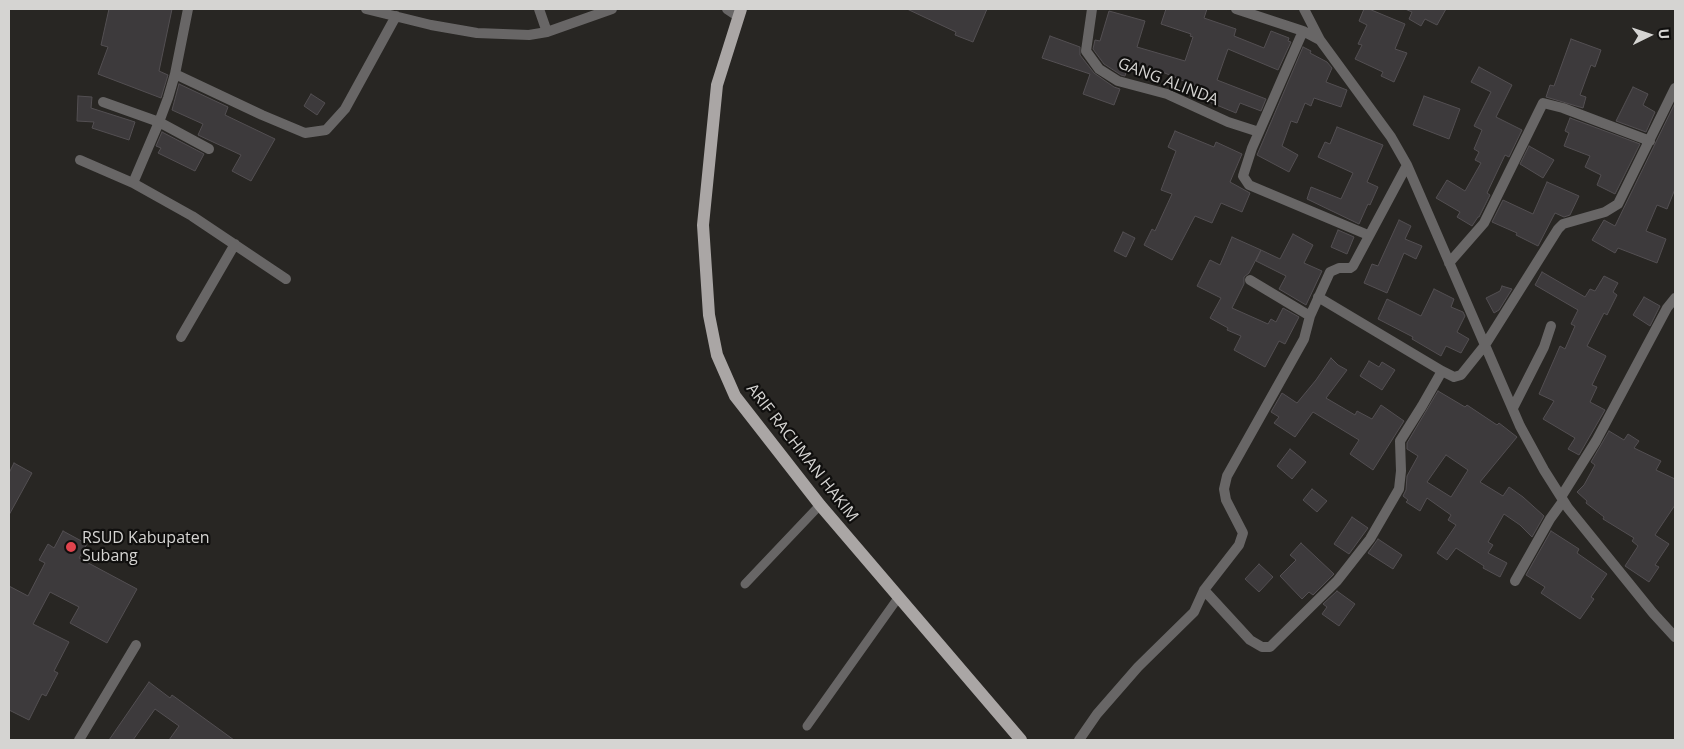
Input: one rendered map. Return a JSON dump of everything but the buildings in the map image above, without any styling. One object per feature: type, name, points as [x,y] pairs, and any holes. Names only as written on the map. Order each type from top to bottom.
[{"type":"main road","name":"ARIF RACHMAN HAKIM","points":[[740,13],[718,85],[703,225],[709,316],[717,355],[735,396],[820,505],[1020,740]]},
{"type":"street","points":[[133,183],[160,122],[175,74],[188,9]]},
{"type":"street","points":[[366,9],[432,25],[477,33],[529,36],[547,32],[612,9]]},
{"type":"street","points":[[539,9],[547,32]]},
{"type":"street","points":[[727,9],[740,13]]},
{"type":"street","name":"GANG ALINDA","points":[[1092,9],[1086,51],[1099,69],[1118,81],[1167,94],[1228,122],[1259,132]]},
{"type":"street","points":[[1236,9],[1303,32],[1320,40]]},
{"type":"street","points":[[1304,9],[1320,40],[1391,137],[1407,165],[1520,426],[1544,470],[1562,499],[1653,613],[1675,637]]},
{"type":"street","points":[[175,74],[305,133],[326,130],[345,109],[396,16]]},
{"type":"street","points":[[1303,32],[1259,132],[1244,171],[1244,176],[1249,185],[1368,235]]},
{"type":"street","points":[[1318,297],[1442,371],[1454,377],[1462,375],[1485,344],[1558,229],[1563,224],[1605,212],[1618,204],[1675,88]]},
{"type":"street","points":[[103,102],[160,122],[209,149]]},
{"type":"street","points":[[1449,263],[1484,223],[1543,103],[1562,108],[1650,141]]},
{"type":"street","points":[[80,160],[133,183],[192,216],[286,279]]},
{"type":"street","points":[[1079,740],[1097,714],[1133,673],[1194,612],[1204,590],[1235,550],[1242,537],[1242,528],[1226,500],[1224,489],[1227,476],[1304,339],[1310,316],[1330,272],[1339,268],[1350,268],[1353,266],[1407,165]]},
{"type":"street","points":[[181,337],[235,244]]},
{"type":"street","points":[[1250,280],[1310,316]]},
{"type":"street","points":[[1515,581],[1596,441],[1667,308],[1675,298]]},
{"type":"street","points":[[1513,408],[1544,347],[1551,326]]},
{"type":"street","points":[[1204,590],[1250,640],[1262,647],[1270,647],[1337,581],[1370,539],[1399,489],[1401,471],[1400,441],[1442,371]]},
{"type":"street","points":[[79,740],[136,645]]},
{"type":"lane","points":[[745,584],[820,505]]},
{"type":"lane","points":[[807,726],[898,598]]},
{"type":"place","name":"RSUD Kabupaten Subang","points":[[71,547]]}]
